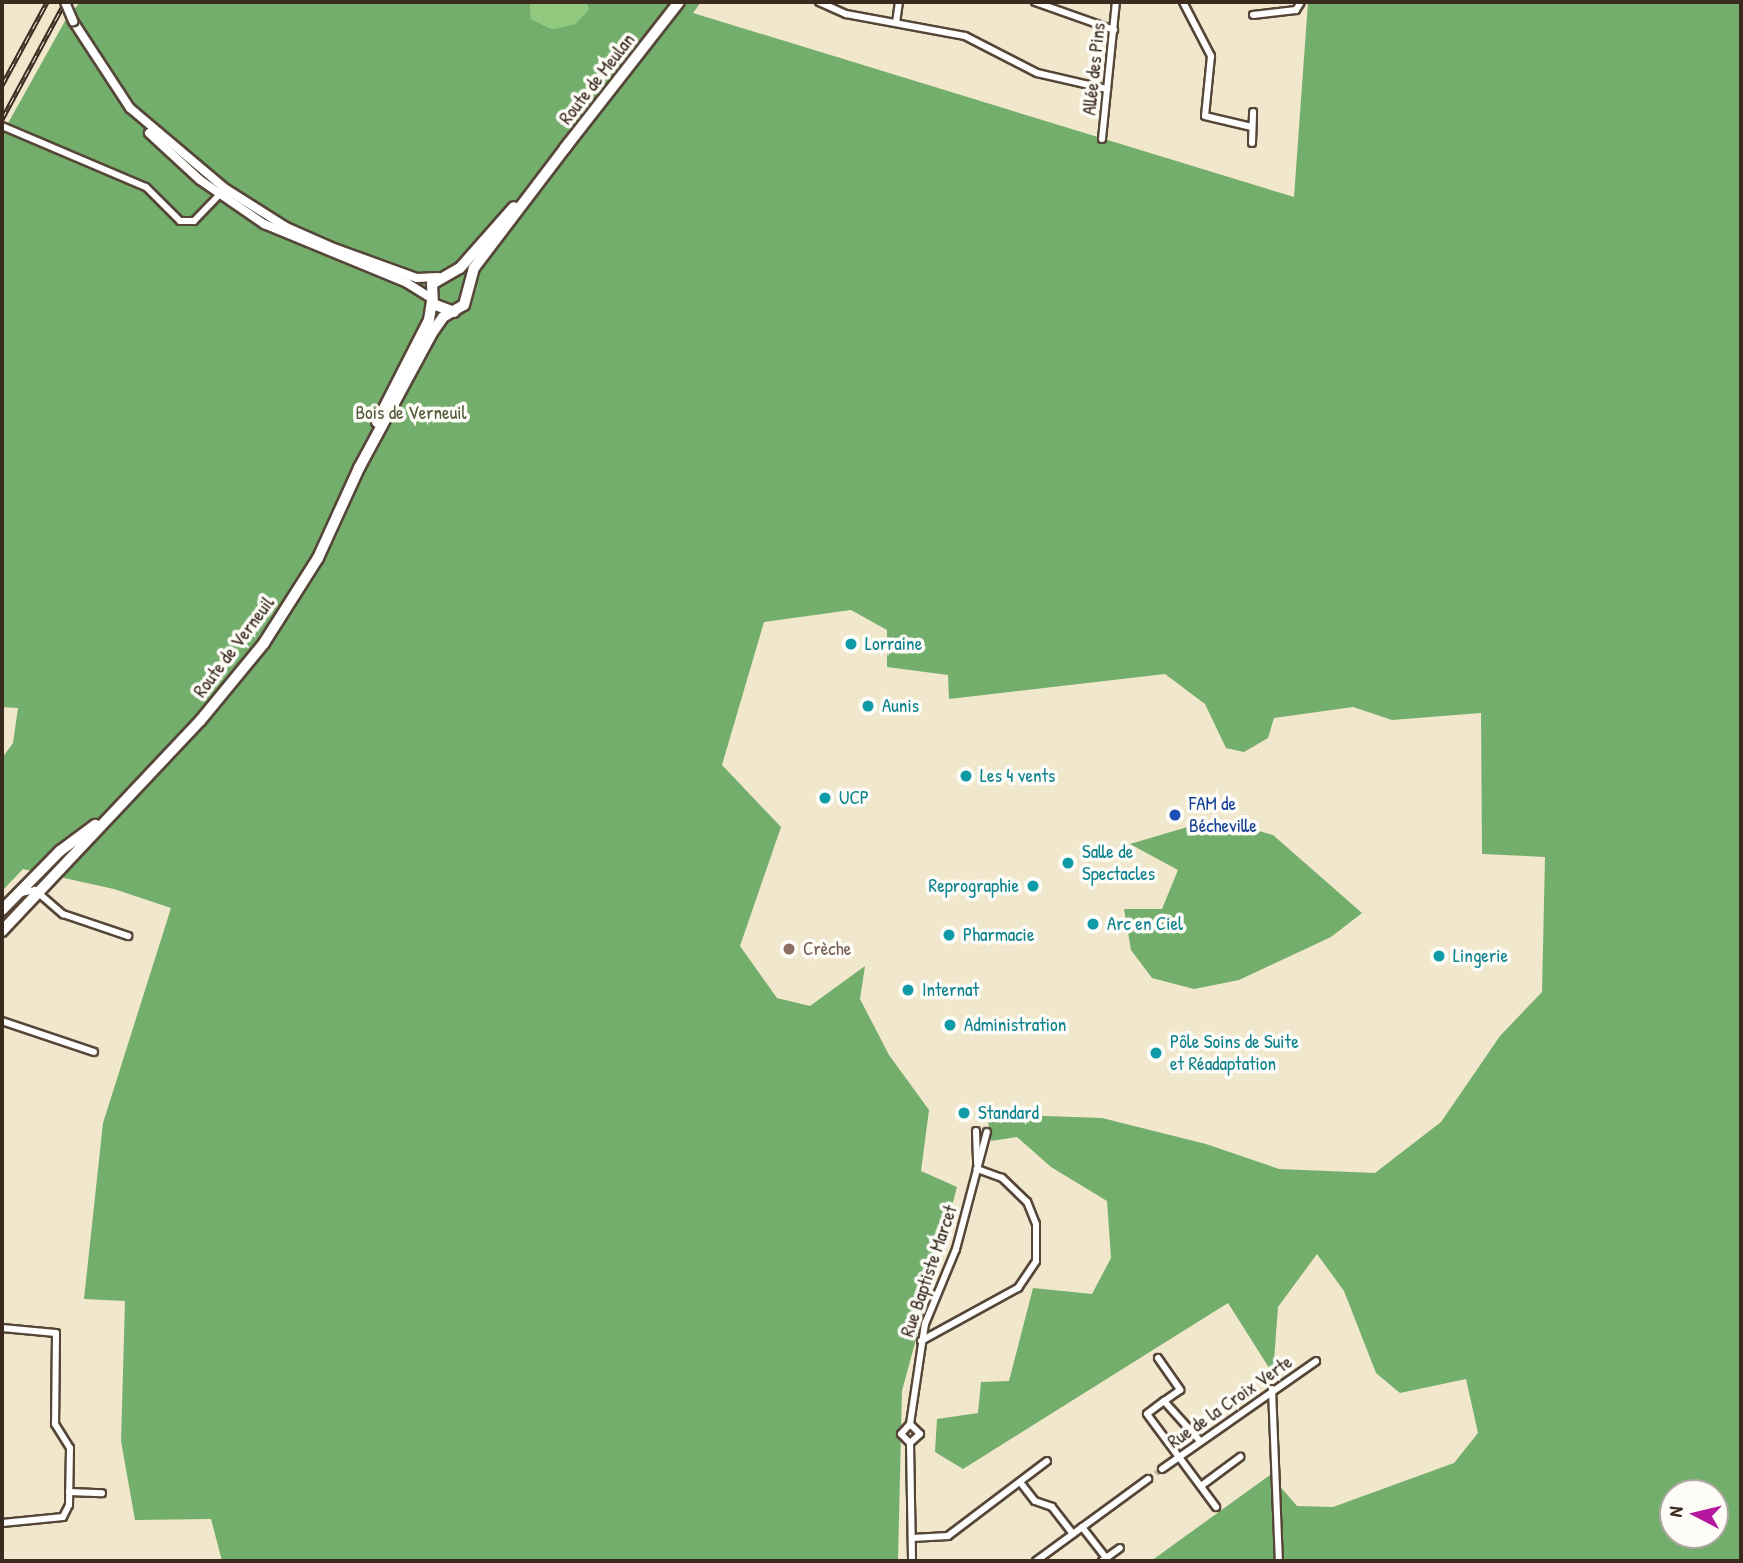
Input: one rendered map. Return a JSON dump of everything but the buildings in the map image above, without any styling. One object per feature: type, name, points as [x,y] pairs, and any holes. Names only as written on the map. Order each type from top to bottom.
[{"type":"main road","name":"Route de Meulan","points":[[468,289],[474,268],[679,2]]},
{"type":"main road","name":"Route de Meulan","points":[[443,276],[458,271],[479,249],[568,144]]},
{"type":"main road","points":[[443,276],[461,278],[468,289],[465,303],[454,312],[439,310],[431,300],[443,276]]},
{"type":"main road","name":"Route de Verneuil","points":[[2,931],[101,822],[200,721],[264,643],[318,558],[386,402],[431,316],[431,300]]},
{"type":"main road","name":"Route de Verneuil","points":[[359,468],[432,333],[454,312]]},
{"type":"main road","name":"Route de Verneuil","points":[[2,910],[80,834],[101,822]]},
{"type":"street","points":[[65,2],[73,20],[130,108],[167,151],[299,242],[407,284],[431,300]]},
{"type":"street","points":[[819,2],[834,10],[965,36],[1037,73],[1107,89]]},
{"type":"street","points":[[896,23],[899,2]]},
{"type":"street","points":[[1035,2],[1114,30]]},
{"type":"street","name":"Allée des Pins","points":[[1102,139],[1116,2]]},
{"type":"street","points":[[1184,2],[1211,56],[1205,116],[1252,127]]},
{"type":"street","points":[[1253,15],[1296,10],[1301,2]]},
{"type":"street","points":[[1252,143],[1253,112]]},
{"type":"street","points":[[3,126],[146,187],[180,221],[194,221],[223,192]]},
{"type":"street","points":[[223,192],[334,248],[417,278],[443,276]]},
{"type":"street","points":[[17,893],[36,891],[63,914],[128,936]]},
{"type":"street","points":[[2,1021],[94,1052]]},
{"type":"street","name":"Rue Baptiste Marcet","points":[[976,1131],[977,1169]]},
{"type":"street","name":"Rue Baptiste Marcet","points":[[912,1561],[910,1443],[901,1434],[910,1424],[921,1341],[956,1249],[986,1132]]},
{"type":"street","points":[[921,1341],[1018,1288],[1036,1261],[1037,1224],[1027,1202],[1002,1178],[977,1169]]},
{"type":"street","points":[[2,1328],[49,1330],[57,1335],[55,1424],[70,1448],[68,1509],[61,1519],[2,1523]]},
{"type":"street","points":[[1158,1359],[1180,1390],[1147,1414],[1216,1507]]},
{"type":"street","name":"Rue de la Croix Verte","points":[[1162,1469],[1272,1389],[1316,1361]]},
{"type":"street","points":[[1272,1389],[1279,1561]]},
{"type":"street","points":[[1164,1401],[1200,1441]]},
{"type":"street","name":"Rue Baptiste Marcet","points":[[910,1424],[920,1434],[910,1443]]},
{"type":"street","points":[[1201,1486],[1240,1457]]},
{"type":"street","points":[[912,1538],[948,1536],[1047,1461]]},
{"type":"street","points":[[1036,1561],[1148,1479]]},
{"type":"street","points":[[1020,1482],[1035,1501],[1052,1507],[1073,1534]]},
{"type":"street","points":[[69,1492],[102,1493]]},
{"type":"street","points":[[1082,1527],[1104,1560],[1120,1548]]},
{"type":"green space","name":"Bois de Verneuil","points":[[80,2],[530,2],[531,19],[552,29],[575,24],[589,9],[585,2],[701,2],[693,13],[1294,197],[1308,2],[1741,2],[1741,1561],[1151,1561],[1270,1475],[1297,1506],[1333,1507],[1454,1463],[1478,1433],[1466,1379],[1400,1393],[1376,1373],[1344,1291],[1317,1254],[1278,1307],[1273,1374],[1228,1303],[963,1469],[935,1452],[937,1419],[978,1413],[981,1382],[1009,1381],[1033,1288],[1092,1294],[1111,1258],[1107,1201],[1051,1167],[1017,1137],[991,1141],[987,1114],[1102,1118],[1206,1144],[1279,1169],[1375,1173],[1441,1122],[1500,1036],[1542,992],[1545,857],[1482,854],[1481,713],[1392,720],[1353,707],[1274,718],[1268,738],[1244,752],[1226,748],[1205,704],[1165,674],[949,699],[948,675],[887,667],[887,630],[851,610],[764,622],[722,765],[781,827],[740,946],[777,998],[810,1006],[865,966],[860,999],[889,1055],[929,1110],[921,1171],[957,1187],[902,1391],[898,1561],[222,1561],[211,1519],[135,1520],[121,1441],[125,1301],[84,1299],[103,1123],[171,908],[114,889],[23,869],[2,891],[2,758],[13,743],[18,708],[2,707],[2,134],[65,21]]},
{"type":"green space","points":[[530,2],[585,2],[589,9],[575,24],[552,29],[531,19]]},
{"type":"green space","points":[[1201,823],[1232,823],[1273,835],[1362,913],[1331,937],[1239,980],[1194,989],[1152,978],[1131,950],[1124,909],[1162,909],[1178,870],[1130,844]]},
{"type":"tunnel","points":[[1148,1479],[1162,1469]]},
{"type":"railway","points":[[2,85],[47,2]]},
{"type":"railway","points":[[2,119],[65,2]]},
{"type":"place","name":"Lorraine","points":[[851,644]]},
{"type":"place","name":"Aunis","points":[[868,706]]},
{"type":"place","name":"Les 4 vents","points":[[966,776]]},
{"type":"place","name":"UCP","points":[[825,798]]},
{"type":"place","name":"FAM de Bécheville","points":[[1175,815]]},
{"type":"place","name":"Salle de Spectacles","points":[[1068,863]]},
{"type":"place","name":"Reprographie","points":[[1033,886]]},
{"type":"place","name":"Arc en Ciel","points":[[1093,924]]},
{"type":"place","name":"Pharmacie","points":[[949,935]]},
{"type":"place","name":"Crèche","points":[[789,949]]},
{"type":"place","name":"Lingerie","points":[[1439,956]]},
{"type":"place","name":"Internat","points":[[908,990]]},
{"type":"place","name":"Administration","points":[[950,1025]]},
{"type":"place","name":"Pôle Soins de Suite et Réadaptation","points":[[1156,1053]]},
{"type":"place","name":"Standard","points":[[964,1113]]}]
